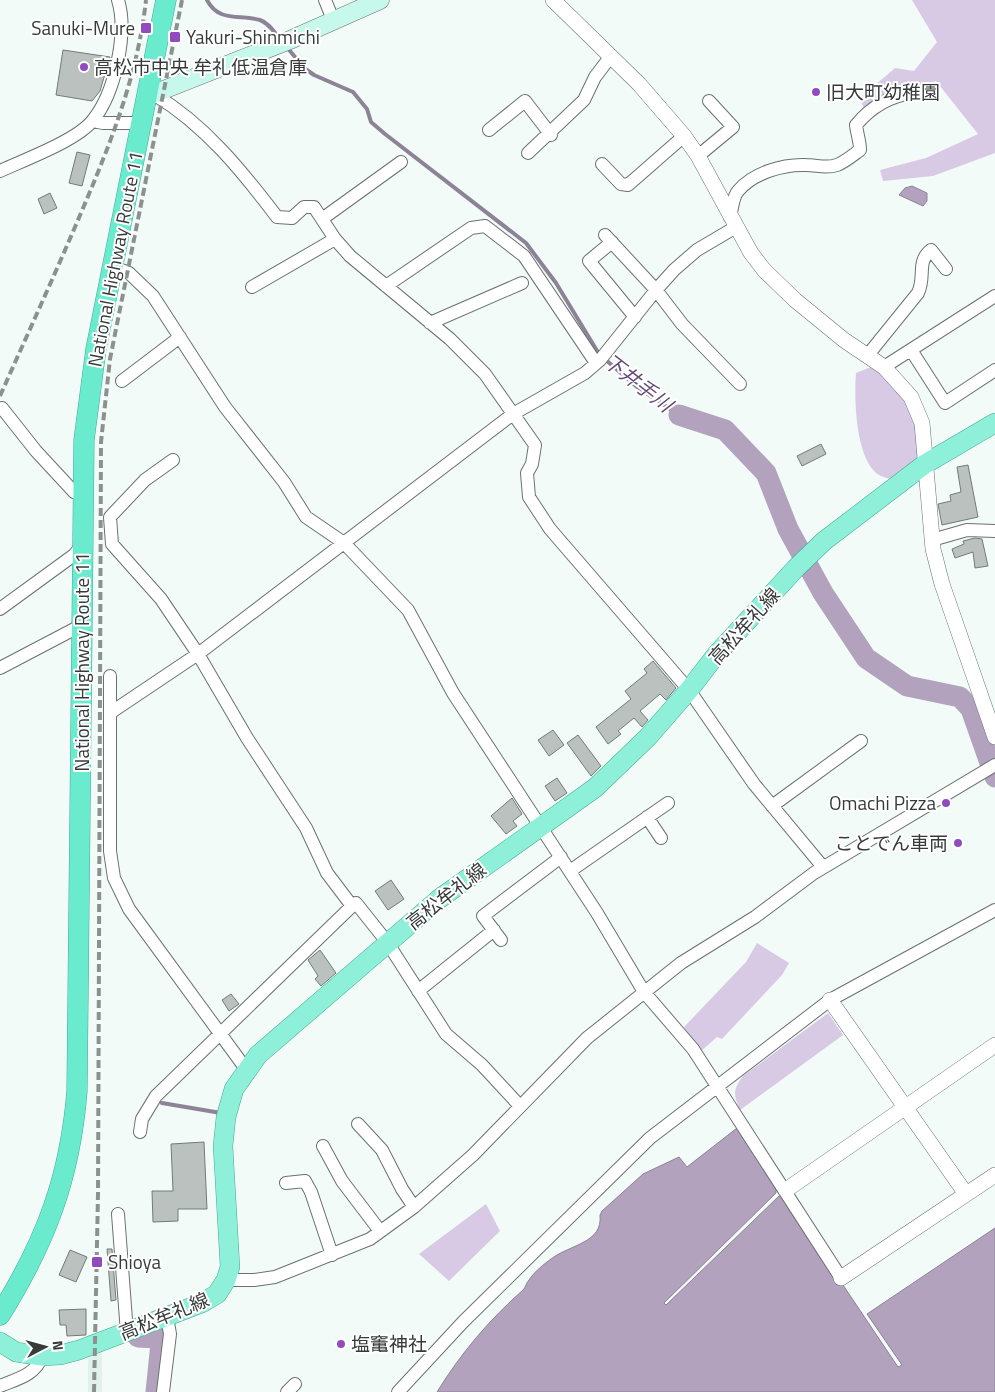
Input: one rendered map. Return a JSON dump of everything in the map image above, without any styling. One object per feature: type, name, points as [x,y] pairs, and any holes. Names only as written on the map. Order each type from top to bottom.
[{"type":"highway","name":"National Highway Route 11","points":[[0,1315],[41,1244],[66,1170],[74,1131],[77,1092],[82,495],[89,395],[96,349],[142,123],[151,96],[166,0]]},
{"type":"main road","points":[[151,96],[334,22],[380,0]]},
{"type":"main road","name":"高松牟礼線","points":[[0,1342],[16,1352],[42,1356],[60,1355],[167,1317],[217,1294],[226,1280],[230,1268],[223,1146],[226,1117],[234,1088],[246,1070],[278,1036],[439,899],[595,788],[648,737],[689,690],[716,655],[810,555],[925,464],[995,423]]},
{"type":"street","points":[[0,171],[62,142],[93,121],[115,72],[121,44],[121,10],[118,0]]},
{"type":"street","points":[[325,0],[334,22]]},
{"type":"street","points":[[553,0],[639,84],[684,136],[698,156],[733,222],[764,270],[830,329],[884,367],[911,397],[922,423],[932,540],[942,584],[995,737]]},
{"type":"street","points":[[528,153],[551,134],[584,100],[595,77],[611,56]]},
{"type":"street","points":[[110,713],[198,654],[513,414],[585,373],[611,348],[656,290],[697,250],[733,222],[737,192],[756,177],[772,170],[792,166],[806,164],[825,168],[837,165],[860,150],[860,140],[856,135],[856,125],[864,115],[895,95],[912,93]]},
{"type":"street","points":[[151,96],[218,146],[238,166],[277,217],[292,218],[304,207],[314,207],[335,239],[350,256],[430,323],[485,374],[535,445],[532,464],[527,473],[529,497],[550,529],[689,690],[754,784],[824,867]]},
{"type":"street","points":[[489,130],[525,101],[551,134]]},
{"type":"street","points":[[698,156],[733,127],[709,101]]},
{"type":"street","points":[[93,121],[142,123]]},
{"type":"street","points":[[602,164],[621,184],[628,185],[684,136]]},
{"type":"street","points":[[322,219],[401,162]]},
{"type":"street","points":[[386,286],[471,228],[485,226],[524,256],[598,362]]},
{"type":"street","points":[[635,317],[589,261],[609,238],[656,290],[682,324],[740,384]]},
{"type":"street","points":[[252,287],[335,239]]},
{"type":"street","points":[[867,356],[918,293],[923,283],[922,264],[925,256],[931,250],[946,269]]},
{"type":"street","points":[[114,267],[129,273],[153,296],[225,407],[284,482],[306,517],[344,543],[408,610],[453,693],[570,871],[644,992],[693,1049],[786,1190],[841,1278],[995,1175]]},
{"type":"street","points":[[430,323],[522,283]]},
{"type":"street","points":[[884,367],[995,296]]},
{"type":"street","points":[[122,381],[180,337]]},
{"type":"street","points":[[911,350],[944,403],[995,370]]},
{"type":"street","points":[[2,408],[36,451],[74,492],[82,495]]},
{"type":"street","points":[[173,460],[145,480],[110,517],[112,544],[161,599],[198,654],[247,738],[306,828],[327,873],[352,906]]},
{"type":"street","points":[[932,540],[967,530],[995,531]]},
{"type":"street","points":[[0,609],[74,555],[82,545]]},
{"type":"street","points":[[0,668],[82,626]]},
{"type":"street","points":[[110,676],[110,851],[114,878],[129,909],[246,1070]]},
{"type":"street","points":[[772,806],[861,741]]},
{"type":"street","points":[[226,1280],[254,1280],[275,1277],[370,1239],[414,1207],[472,1155],[587,1038],[680,962],[755,917],[824,867],[990,768]]},
{"type":"street","points":[[570,871],[668,803]]},
{"type":"street","points":[[648,817],[661,838]]},
{"type":"street","points":[[418,991],[497,935],[483,916],[561,857]]},
{"type":"street","points":[[140,1132],[142,1119],[156,1096],[356,903],[387,942],[446,1034],[482,1065],[519,1106]]},
{"type":"street","points":[[398,1392],[463,1322],[650,1138],[717,1088],[796,1024],[830,1000],[995,910]]},
{"type":"street","points":[[830,1000],[966,1194]]},
{"type":"street","points":[[786,1190],[995,1045]]},
{"type":"street","points":[[358,1124],[382,1150],[402,1189],[414,1207]]},
{"type":"street","points":[[324,1146],[342,1181],[380,1231]]},
{"type":"street","points":[[286,1183],[305,1181],[312,1192],[332,1255]]},
{"type":"street","points":[[118,1214],[127,1332]]},
{"type":"street","points":[[163,1392],[170,1334],[167,1317]]},
{"type":"street","points":[[0,1386],[28,1375],[39,1365],[42,1356]]},
{"type":"shaded area","points":[[912,0],[995,0],[995,153],[933,176],[883,181],[880,170],[926,158],[978,134],[936,81],[864,109],[860,98],[895,68],[914,71],[937,42]]},
{"type":"shaded area","points":[[912,186],[927,193],[927,201],[923,206],[899,195],[905,188]]},
{"type":"shaded area","points":[[876,365],[892,378],[920,425],[919,456],[896,480],[881,476],[872,469],[861,444],[858,429],[855,398],[856,373]]},
{"type":"shaded area","points":[[757,943],[789,963],[782,975],[722,1039],[717,1037],[699,1053],[695,1043],[684,1027],[746,962]]},
{"type":"shaded area","points":[[828,1013],[843,1035],[740,1110],[735,1092],[743,1076]]},
{"type":"shaded area","points":[[737,1128],[776,1186],[776,1193],[664,1303],[666,1305],[779,1196],[784,1197],[898,1367],[902,1365],[867,1314],[995,1228],[995,1392],[437,1392],[476,1338],[523,1290],[534,1274],[551,1259],[591,1237],[600,1224],[602,1211],[643,1174],[679,1157],[687,1167]]},
{"type":"shaded area","points":[[486,1204],[500,1231],[449,1281],[419,1254]]},
{"type":"shaded area","points":[[102,1331],[102,1392],[88,1392],[88,1335]]},
{"type":"building","name":"高松市中央 牟礼低温倉庫","points":[[63,50],[110,57],[100,91],[92,101],[56,95]]},
{"type":"building","points":[[77,152],[90,155],[82,186],[69,183]]},
{"type":"building","points":[[50,193],[57,208],[44,214],[38,199]]},
{"type":"building","points":[[821,444],[826,454],[802,466],[797,456]]},
{"type":"building","points":[[968,465],[978,517],[942,525],[938,504],[951,501],[950,495],[961,492],[957,467]]},
{"type":"building","points":[[975,538],[982,539],[988,566],[975,568],[973,552],[955,558],[952,549],[964,544],[963,541]]},
{"type":"building","points":[[653,661],[676,688],[666,700],[660,694],[640,711],[648,720],[642,727],[634,718],[618,731],[621,734],[608,744],[596,727],[631,699],[625,691],[647,673],[644,669]]},
{"type":"building","points":[[553,730],[564,745],[549,756],[538,740]]},
{"type":"building","points":[[578,735],[601,766],[591,776],[567,743]]},
{"type":"building","points":[[557,778],[567,793],[555,801],[545,786]]},
{"type":"building","points":[[512,798],[522,814],[513,821],[517,826],[506,834],[491,816]]},
{"type":"building","points":[[391,880],[404,899],[388,910],[375,891]]},
{"type":"building","points":[[320,950],[336,973],[321,986],[315,979],[318,976],[308,960]]},
{"type":"building","points":[[231,994],[239,1004],[229,1011],[222,1000]]},
{"type":"building","points":[[204,1142],[207,1209],[178,1209],[178,1221],[153,1222],[152,1191],[173,1191],[171,1144]]},
{"type":"building","points":[[107,1249],[112,1249],[116,1300],[111,1301]]},
{"type":"building","points":[[70,1250],[87,1257],[76,1282],[59,1275]]},
{"type":"building","points":[[86,1309],[86,1335],[67,1336],[66,1325],[60,1325],[59,1310]]},
{"type":"waterway","name":"下井手川","points":[[207,0],[212,7],[224,15],[263,21],[280,39]]},
{"type":"waterway","name":"下井手川","points":[[286,46],[304,68],[314,75],[353,92],[367,109],[371,122],[526,243],[556,283],[599,354],[636,386],[679,415]]},
{"type":"waterway","name":"下井手川","points":[[679,415],[725,430],[766,473],[788,529],[823,593],[866,658],[907,686],[960,697],[971,709],[995,777]]},
{"type":"waterway","points":[[162,1103],[221,1113]]},
{"type":"waterway","points":[[138,1337],[157,1338],[161,1343],[156,1392]]},
{"type":"railway","points":[[0,396],[66,248],[109,144],[136,59],[146,0]]},
{"type":"railway","points":[[94,1392],[98,1194],[101,442],[110,359],[182,0]]},
{"type":"place","name":"Sanuki-Mure","points":[[146,28]]},
{"type":"place","name":"Yakuri-Shinmichi","points":[[175,37]]},
{"type":"place","name":"高松市中央 牟礼低温倉庫","points":[[84,67]]},
{"type":"place","name":"旧大町幼稚園","points":[[816,92]]},
{"type":"place","name":"Omachi Pizza","points":[[946,803]]},
{"type":"place","name":"ことでん車両","points":[[958,843]]},
{"type":"place","name":"Shioya","points":[[97,1262]]},
{"type":"place","name":"塩竃神社","points":[[341,1344]]}]
